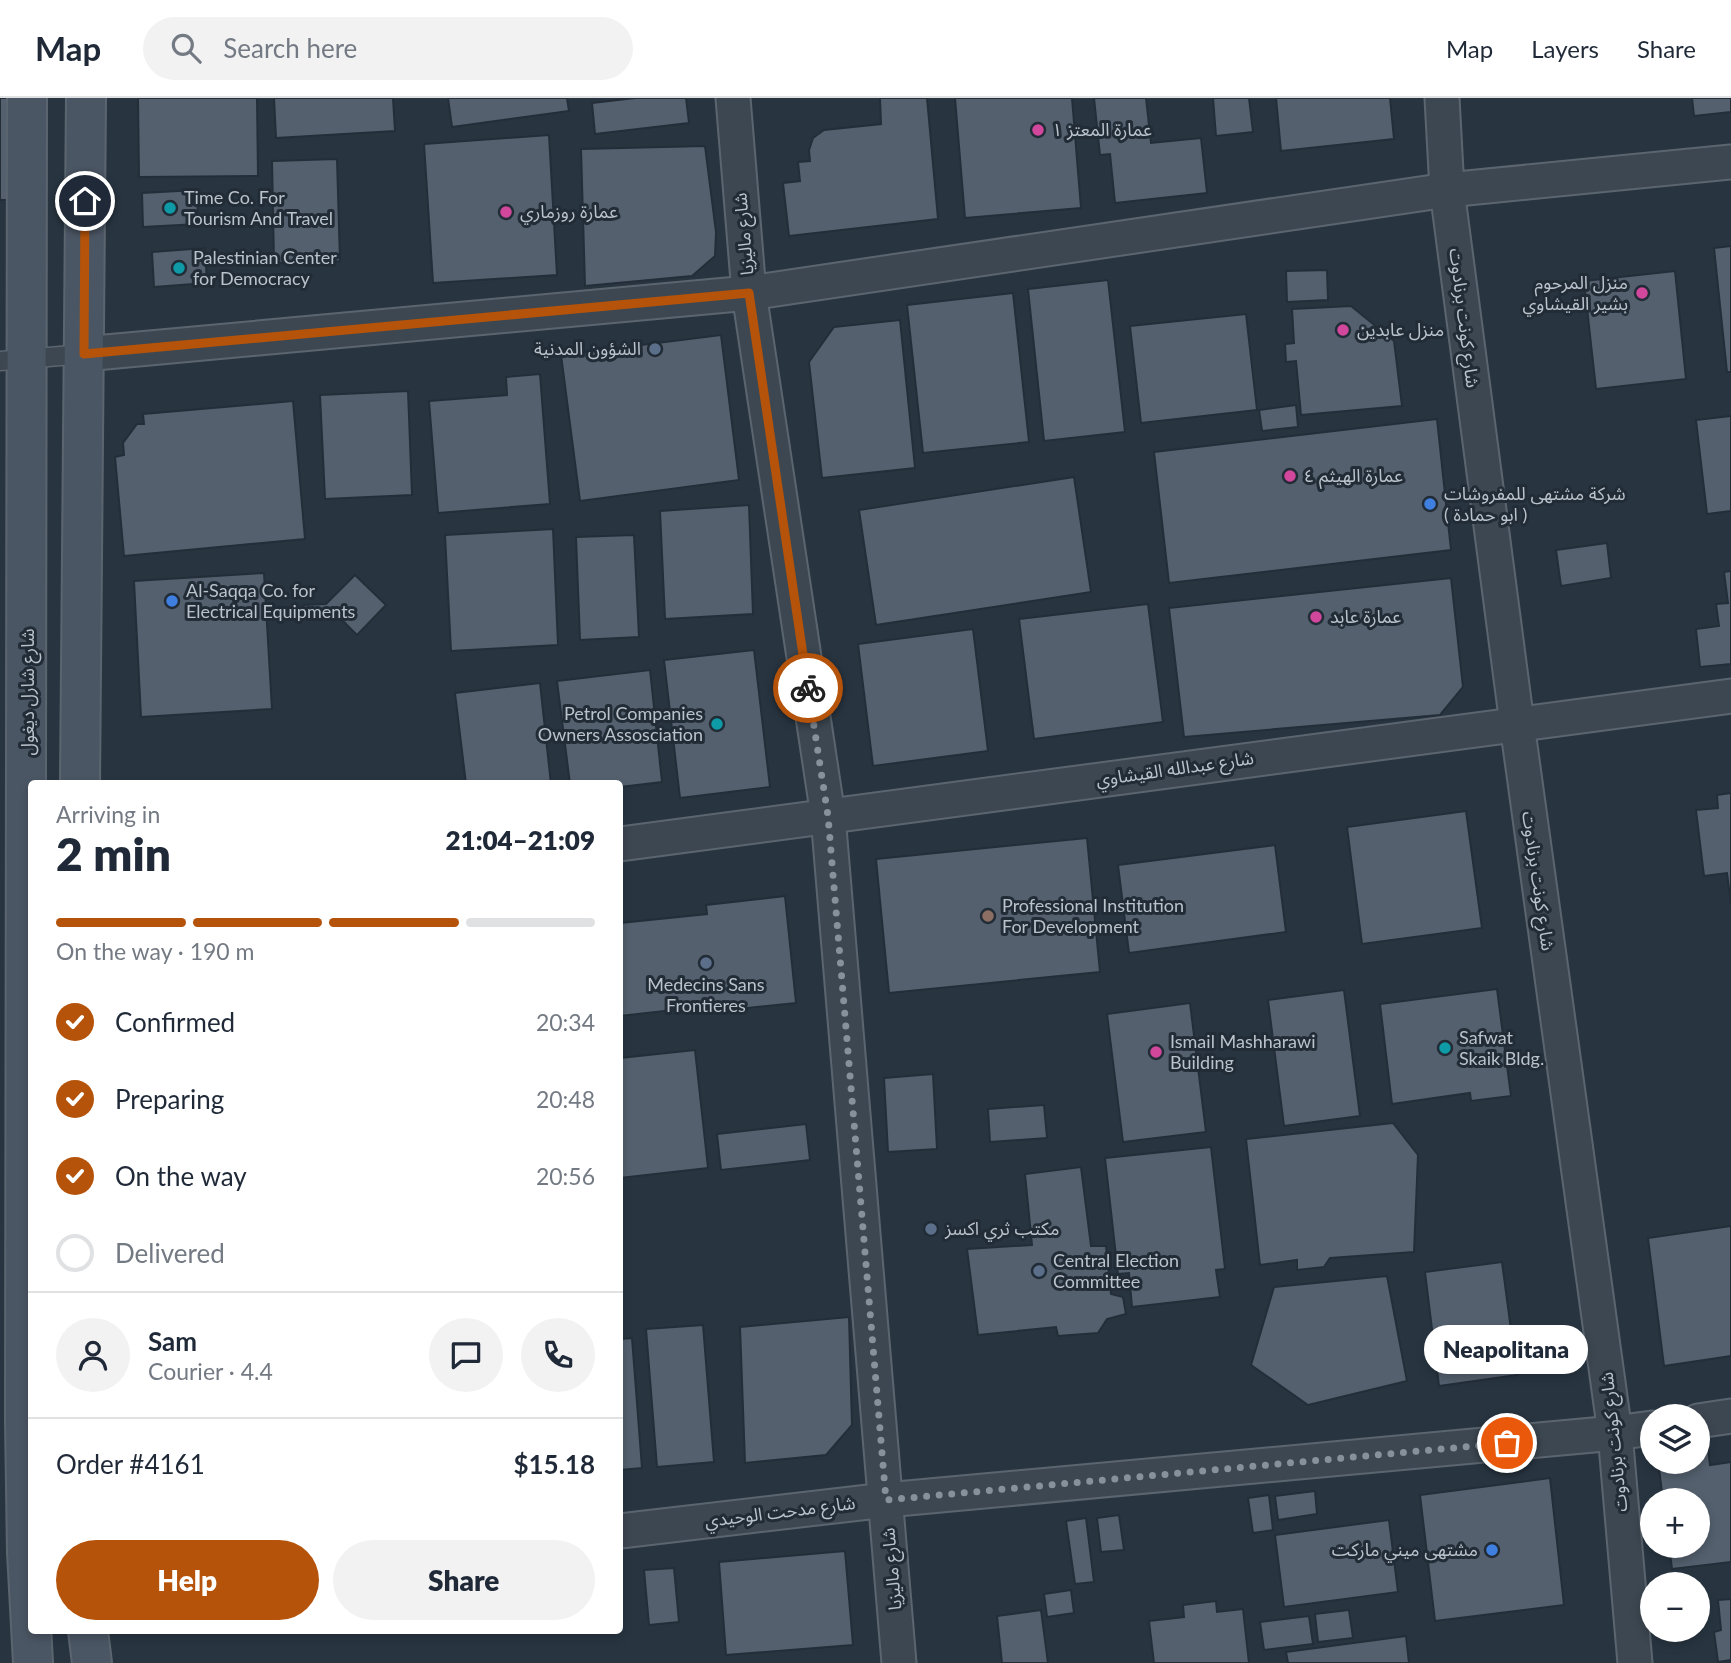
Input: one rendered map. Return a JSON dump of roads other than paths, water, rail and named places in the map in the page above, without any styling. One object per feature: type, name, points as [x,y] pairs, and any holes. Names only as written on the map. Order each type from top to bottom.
[{"type":"main road","name":"شارع شارل ديغول","points":[[27,98],[14,360],[28,1570]]},
{"type":"main road","points":[[80,780],[86,98]]},
{"type":"main road","name":"شارع شارل ديغول","points":[[31,1634],[33,1663]]},
{"type":"main road","points":[[88,1634],[92,1663]]},
{"type":"street","name":"شارع ماليزيا","points":[[733,98],[749,293],[828,816],[899,1663]]},
{"type":"street","name":"شارع كونت برنادوت","points":[[1442,98],[1447,190],[1517,724],[1615,1433],[1635,1663]]},
{"type":"street","points":[[84,354],[749,293],[1447,190],[1731,162]]},
{"type":"street","name":"شارع عبدالله القيشاوي","points":[[623,844],[1731,696]]},
{"type":"street","points":[[1710,1419],[1731,1416]]},
{"type":"street","name":"شارع مدحت الوحيدي","points":[[623,1531],[886,1500],[1640,1430]]},
{"type":"lane","points":[[14,360],[84,354]]},
{"type":"place","name":"عمارة المعتز ١","points":[[1038,130]]},
{"type":"place","name":"Time Co. For Tourism And Travel","points":[[170,208]]},
{"type":"place","name":"عمارة روزماري","points":[[506,212]]},
{"type":"place","name":"Palestinian Center for Democracy","points":[[179,268]]},
{"type":"place","name":"منزل المرحوم بشير القيشاوي","points":[[1642,293]]},
{"type":"place","name":"منزل عابدين","points":[[1343,330]]},
{"type":"place","name":"الشؤون المدنية","points":[[655,349]]},
{"type":"place","name":"عمارة الهيثم ٤","points":[[1290,476]]},
{"type":"place","name":"شركة مشتهى للمفروشات ( ابو حمادة )","points":[[1430,504]]},
{"type":"place","name":"Al-Saqqa Co. for Electrical Equipments","points":[[172,601]]},
{"type":"place","name":"عمارة عابد","points":[[1316,617]]},
{"type":"place","name":"Petrol Companies Owners Assosciation","points":[[717,724]]},
{"type":"place","name":"Professional Institution For Development","points":[[988,916]]},
{"type":"place","name":"Medecins Sans Frontieres","points":[[706,963]]},
{"type":"place","name":"Safwat Skaik Bldg.","points":[[1445,1048]]},
{"type":"place","name":"Ismail Mashharawi Building","points":[[1156,1052]]},
{"type":"place","name":"مكتب ثري اكسز","points":[[931,1229]]},
{"type":"place","name":"Central Election Committee","points":[[1039,1271]]},
{"type":"place","name":"Neapolitana","points":[[1507,1443]]},
{"type":"place","name":"مشتهى ميني ماركت","points":[[1492,1550]]}]
